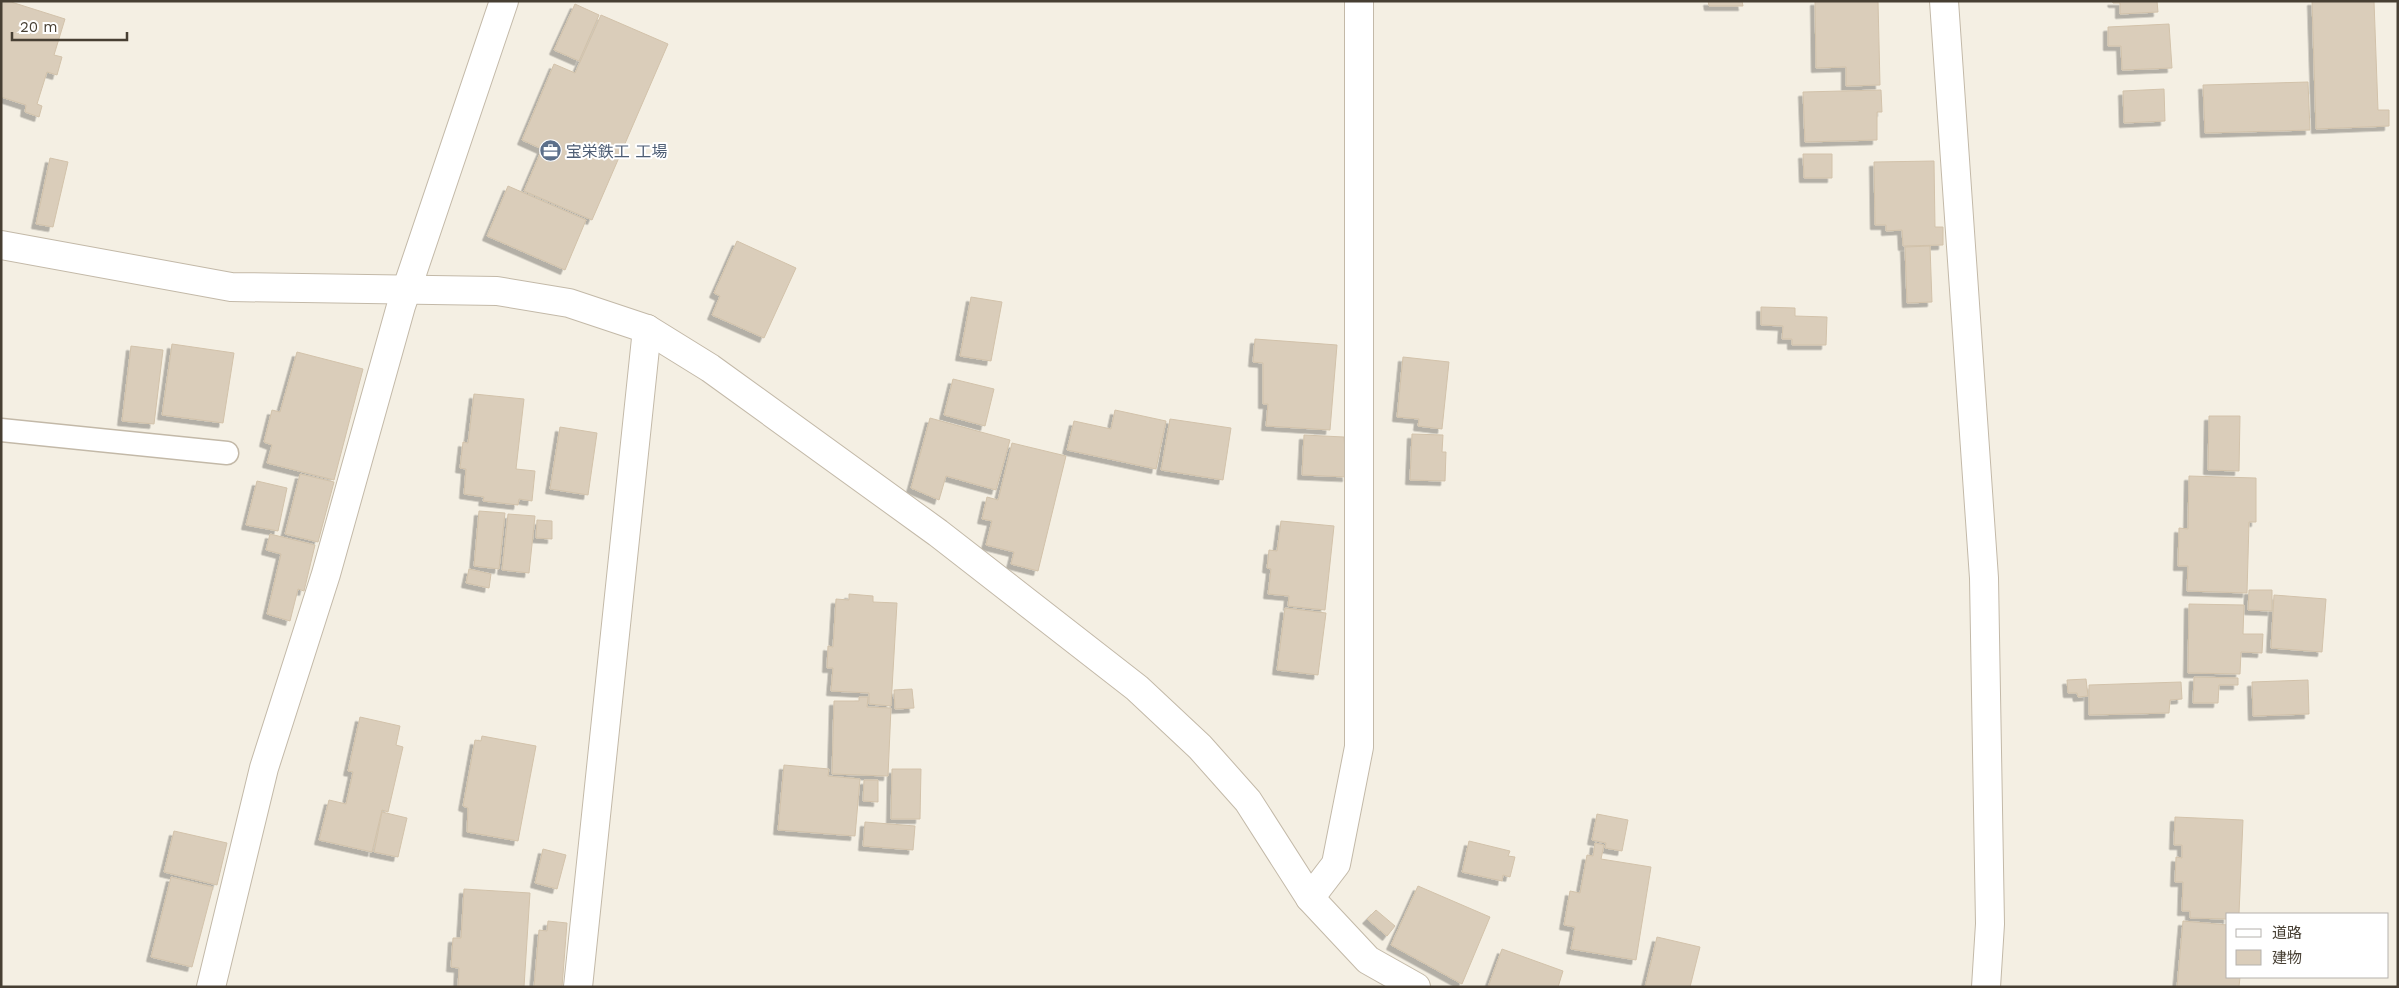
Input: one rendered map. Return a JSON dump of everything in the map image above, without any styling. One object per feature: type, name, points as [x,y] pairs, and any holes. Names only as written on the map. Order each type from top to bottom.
[{"type":"street","points":[[211,987],[264,768],[326,574],[407,289],[504,1]]},
{"type":"street","points":[[1310,898],[1336,864],[1359,747],[1359,1]]},
{"type":"street","points":[[1944,1],[1984,578],[1990,924],[1986,987]]},
{"type":"street","points":[[1,245],[230,287],[497,291],[569,303],[647,329],[710,368],[938,533],[1137,688],[1200,747],[1248,801],[1310,898],[1368,960],[1416,987]]},
{"type":"street","points":[[578,987],[647,329]]},
{"type":"lane","points":[[1,430],[227,453]]},
{"type":"building","points":[[1,1],[8,1],[65,19],[54,55],[62,57],[57,75],[47,72],[37,104],[42,106],[39,117],[25,112],[26,105],[1,97]]},
{"type":"building","points":[[1708,1],[1742,1],[1743,6],[1709,6]]},
{"type":"building","points":[[1815,1],[1878,1],[1880,85],[1846,86],[1846,67],[1816,68]]},
{"type":"building","points":[[2112,1],[2157,1],[2158,12],[2120,14],[2120,3],[2113,3]]},
{"type":"building","points":[[2312,1],[2374,1],[2378,110],[2389,110],[2389,126],[2316,129]]},
{"type":"building","points":[[575,4],[599,15],[579,61],[554,50]]},
{"type":"building","points":[[601,15],[668,44],[592,220],[524,191],[542,149],[522,140],[554,64],[575,73]]},
{"type":"building","points":[[2169,24],[2172,68],[2122,70],[2121,46],[2108,46],[2108,27]]},
{"type":"building","points":[[2308,82],[2310,130],[2205,133],[2203,85]]},
{"type":"building","points":[[2164,89],[2165,121],[2124,123],[2123,91]]},
{"type":"building","points":[[1881,90],[1882,112],[1877,112],[1877,140],[1805,142],[1803,92]]},
{"type":"building","points":[[1803,154],[1832,154],[1832,178],[1804,178]]},
{"type":"building","points":[[50,158],[68,162],[53,227],[36,224]]},
{"type":"building","points":[[1934,161],[1935,227],[1943,227],[1943,245],[1903,246],[1902,230],[1886,231],[1886,225],[1875,225],[1874,162]]},
{"type":"building","points":[[508,186],[586,220],[565,270],[487,236]]},
{"type":"building","points":[[737,241],[796,268],[764,338],[712,315],[720,296],[714,293]]},
{"type":"building","points":[[1930,246],[1932,302],[1907,303],[1905,247]]},
{"type":"building","points":[[971,297],[1002,302],[991,361],[960,356]]},
{"type":"building","points":[[1761,307],[1795,308],[1795,316],[1827,317],[1826,345],[1792,345],[1792,339],[1782,339],[1783,326],[1761,325]]},
{"type":"building","points":[[1255,339],[1337,345],[1330,430],[1266,426],[1268,404],[1263,404],[1263,363],[1253,362]]},
{"type":"building","points":[[172,344],[234,353],[223,423],[162,415]]},
{"type":"building","points":[[131,346],[163,350],[154,424],[122,421]]},
{"type":"building","points":[[297,352],[363,369],[334,480],[267,463],[272,445],[264,442],[272,410],[280,412]]},
{"type":"building","points":[[1403,357],[1449,362],[1442,429],[1418,426],[1419,419],[1397,417]]},
{"type":"building","points":[[953,379],[994,389],[985,426],[944,415]]},
{"type":"building","points":[[474,394],[524,399],[516,469],[535,471],[532,501],[519,499],[518,505],[483,501],[484,497],[464,494],[466,469],[460,468],[463,442],[468,443]]},
{"type":"building","points":[[1115,410],[1166,421],[1156,469],[1067,450],[1074,421],[1111,429]]},
{"type":"building","points":[[2209,416],[2240,416],[2239,471],[2208,470]]},
{"type":"building","points":[[930,418],[1010,440],[996,490],[946,476],[939,500],[911,488]]},
{"type":"building","points":[[1170,419],[1231,428],[1223,480],[1161,470]]},
{"type":"building","points":[[560,427],[597,433],[588,495],[550,489]]},
{"type":"building","points":[[1412,434],[1443,435],[1442,452],[1446,452],[1445,481],[1410,480]]},
{"type":"building","points":[[1304,435],[1344,437],[1347,477],[1302,475]]},
{"type":"building","points":[[1012,443],[1066,456],[1038,571],[1011,564],[1014,552],[986,545],[992,521],[982,519],[987,497],[998,500]]},
{"type":"building","points":[[300,474],[334,482],[318,542],[285,534]]},
{"type":"building","points":[[2189,476],[2256,478],[2256,522],[2249,522],[2247,593],[2187,591],[2188,566],[2178,566],[2179,528],[2188,529]]},
{"type":"building","points":[[257,481],[287,488],[278,531],[246,525]]},
{"type":"building","points":[[479,511],[505,513],[499,569],[474,566]]},
{"type":"building","points":[[508,514],[535,516],[529,573],[502,570]]},
{"type":"building","points":[[537,520],[552,521],[552,539],[536,538]]},
{"type":"building","points":[[1281,521],[1334,526],[1325,610],[1288,606],[1289,596],[1268,594],[1271,569],[1267,568],[1269,550],[1277,551]]},
{"type":"building","points":[[270,534],[315,545],[304,591],[298,589],[290,621],[267,614],[281,554],[266,550]]},
{"type":"building","points":[[469,569],[491,574],[489,588],[466,583]]},
{"type":"building","points":[[2249,590],[2272,590],[2272,611],[2248,610]]},
{"type":"building","points":[[849,594],[873,596],[873,602],[897,603],[891,706],[869,704],[869,693],[831,691],[833,668],[827,668],[828,646],[833,647],[836,599],[849,600]]},
{"type":"building","points":[[2274,595],[2326,599],[2322,652],[2271,648]]},
{"type":"building","points":[[2189,604],[2244,605],[2243,634],[2263,634],[2262,653],[2241,652],[2240,674],[2188,673]]},
{"type":"building","points":[[1285,608],[1326,613],[1318,675],[1277,670]]},
{"type":"building","points":[[2194,677],[2238,678],[2238,685],[2219,685],[2218,703],[2193,703]]},
{"type":"building","points":[[2086,679],[2088,696],[2078,697],[2077,693],[2068,693],[2067,680]]},
{"type":"building","points":[[2308,680],[2309,714],[2253,716],[2252,682]]},
{"type":"building","points":[[2181,682],[2182,699],[2170,700],[2169,713],[2089,715],[2089,685]]},
{"type":"building","points":[[912,689],[914,708],[895,709],[894,690]]},
{"type":"building","points":[[859,697],[868,697],[867,707],[891,708],[888,776],[832,774],[834,701],[859,701]]},
{"type":"building","points":[[360,717],[400,726],[396,745],[403,747],[388,812],[382,810],[372,852],[319,840],[329,800],[346,804],[353,772],[348,771]]},
{"type":"building","points":[[482,736],[536,746],[518,841],[467,832],[468,808],[463,806],[475,740],[481,741]]},
{"type":"building","points":[[784,765],[829,769],[828,776],[860,779],[855,836],[778,830]]},
{"type":"building","points":[[892,769],[921,769],[920,819],[891,819]]},
{"type":"building","points":[[864,780],[878,780],[878,802],[863,801]]},
{"type":"building","points":[[382,812],[407,818],[398,857],[374,852]]},
{"type":"building","points":[[1597,814],[1628,820],[1622,851],[1605,848],[1606,843],[1592,840]]},
{"type":"building","points":[[2175,817],[2243,820],[2239,913],[2226,913],[2226,919],[2190,918],[2190,911],[2182,911],[2183,882],[2175,882],[2176,857],[2182,858],[2182,845],[2174,845]]},
{"type":"building","points":[[865,822],[915,826],[913,850],[863,846]]},
{"type":"building","points":[[174,831],[227,843],[217,885],[164,872]]},
{"type":"building","points":[[1469,841],[1510,851],[1508,856],[1515,857],[1510,877],[1503,875],[1502,881],[1462,872]]},
{"type":"building","points":[[1595,843],[1604,845],[1601,859],[1651,867],[1636,960],[1571,949],[1575,927],[1564,925],[1570,891],[1580,893],[1587,855],[1593,856]]},
{"type":"building","points":[[543,849],[566,855],[557,889],[535,883]]},
{"type":"building","points":[[171,877],[213,887],[192,967],[151,957]]},
{"type":"building","points":[[1418,886],[1490,917],[1462,984],[1391,945]]},
{"type":"building","points":[[464,889],[530,893],[524,987],[458,987],[459,968],[451,967],[453,938],[461,938]]},
{"type":"building","points":[[1376,910],[1395,926],[1387,936],[1367,919]]},
{"type":"building","points":[[548,921],[567,923],[562,987],[534,987],[539,930],[547,931]]},
{"type":"building","points":[[2183,921],[2226,925],[2226,978],[2240,978],[2239,987],[2177,987]]},
{"type":"building","points":[[1657,937],[1700,947],[1690,987],[1645,987]]},
{"type":"building","points":[[1502,949],[1563,971],[1558,987],[1488,987]]},
{"type":"place","name":"宝栄鉄工 工場","points":[[550,151]]}]
